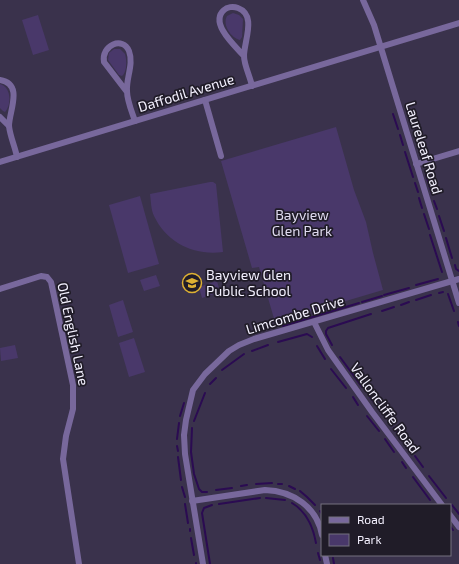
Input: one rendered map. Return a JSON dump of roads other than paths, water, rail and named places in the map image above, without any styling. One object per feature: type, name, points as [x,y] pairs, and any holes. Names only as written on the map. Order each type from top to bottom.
[{"type":"street","name":"Laureleaf Road","points":[[363,0],[374,25],[459,303]]},
{"type":"street","points":[[244,56],[222,29],[219,23],[221,13],[224,9],[229,7],[241,9],[245,13],[248,20],[244,56],[252,86]]},
{"type":"street","name":"Daffodil Avenue","points":[[0,162],[459,23]]},
{"type":"street","points":[[127,92],[131,60],[127,47],[122,44],[115,44],[109,46],[105,52],[103,56],[104,62],[127,92],[135,121]]},
{"type":"street","points":[[0,80],[5,80],[11,85],[13,90],[13,111],[9,126],[17,157]]},
{"type":"street","points":[[205,100],[221,156]]},
{"type":"street","points":[[0,117],[9,126]]},
{"type":"street","points":[[416,164],[459,151]]},
{"type":"street","name":"Old English Lane","points":[[0,289],[41,276],[47,277],[51,282],[73,385],[73,409],[65,438],[63,459],[79,564]]},
{"type":"street","name":"Limcombe Drive","points":[[202,564],[185,454],[184,435],[193,390],[211,368],[229,351],[239,345],[269,333],[314,322],[459,278]]},
{"type":"street","name":"Valloncliffe Road","points":[[314,322],[328,350],[441,504]]},
{"type":"street","points":[[192,501],[265,490],[276,490],[302,502],[310,510],[319,524],[321,532]]},
{"type":"street","points":[[451,516],[459,527]]},
{"type":"waterway","points":[[393,114],[398,129]]},
{"type":"waterway","points":[[400,135],[403,145]]},
{"type":"waterway","points":[[405,152],[413,177]]},
{"type":"waterway","points":[[426,175],[432,194]]},
{"type":"waterway","points":[[415,183],[418,192]]},
{"type":"waterway","points":[[419,198],[422,208]]},
{"type":"waterway","points":[[434,201],[437,209]]},
{"type":"waterway","points":[[424,214],[429,229]]},
{"type":"waterway","points":[[439,216],[444,231]]},
{"type":"waterway","points":[[430,235],[442,272]]},
{"type":"waterway","points":[[446,238],[452,258]]},
{"type":"waterway","points":[[455,265],[456,269],[459,271]]},
{"type":"waterway","points":[[416,285],[438,279]]},
{"type":"waterway","points":[[384,295],[409,288]]},
{"type":"waterway","points":[[439,293],[443,292]]},
{"type":"waterway","points":[[448,294],[454,311]]},
{"type":"waterway","points":[[416,300],[431,295]]},
{"type":"waterway","points":[[362,302],[382,296]]},
{"type":"waterway","points":[[401,305],[409,302]]},
{"type":"waterway","points":[[283,326],[359,303]]},
{"type":"waterway","points":[[382,311],[394,307]]},
{"type":"waterway","points":[[332,345],[326,334],[328,328],[371,314]]},
{"type":"waterway","points":[[458,322],[459,326]]},
{"type":"waterway","points":[[278,342],[307,334],[312,337]]},
{"type":"waterway","points":[[252,351],[268,345]]},
{"type":"waterway","points":[[317,346],[325,359]]},
{"type":"waterway","points":[[222,370],[244,354]]},
{"type":"waterway","points":[[340,357],[362,387]]},
{"type":"waterway","points":[[331,369],[346,388]]},
{"type":"waterway","points":[[210,384],[216,378]]},
{"type":"waterway","points":[[194,421],[205,393]]},
{"type":"waterway","points":[[353,397],[358,405]]},
{"type":"waterway","points":[[370,397],[384,415]]},
{"type":"waterway","points":[[180,416],[184,403]]},
{"type":"waterway","points":[[367,416],[379,431]]},
{"type":"waterway","points":[[177,439],[179,423]]},
{"type":"waterway","points":[[192,428],[191,452],[194,474],[199,489],[202,492],[207,492]]},
{"type":"waterway","points":[[394,428],[401,437]]},
{"type":"waterway","points":[[385,439],[394,452]]},
{"type":"waterway","points":[[405,442],[411,451]]},
{"type":"waterway","points":[[177,446],[178,451]]},
{"type":"waterway","points":[[415,456],[423,467]]},
{"type":"waterway","points":[[178,457],[181,480]]},
{"type":"waterway","points":[[402,462],[406,468]]},
{"type":"waterway","points":[[429,476],[446,498]]},
{"type":"waterway","points":[[413,477],[430,500]]},
{"type":"waterway","points":[[256,484],[272,483]]},
{"type":"waterway","points":[[241,486],[247,485]]},
{"type":"waterway","points":[[289,486],[295,489]]},
{"type":"waterway","points":[[182,487],[185,497]]},
{"type":"waterway","points":[[216,490],[232,488]]},
{"type":"waterway","points":[[300,491],[315,505]]},
{"type":"waterway","points":[[219,504],[260,498]]},
{"type":"waterway","points":[[266,498],[285,500]]},
{"type":"waterway","points":[[292,503],[305,515],[313,531],[316,543]]},
{"type":"waterway","points":[[185,504],[188,523]]},
{"type":"waterway","points":[[210,564],[202,513],[204,508],[212,505]]},
{"type":"waterway","points":[[452,505],[459,514]]},
{"type":"waterway","points":[[191,538],[194,555]]},
{"type":"waterway","points":[[318,553],[320,560]]},
{"type":"waterway","points":[[333,558],[334,564]]},
{"type":"place","name":"Bayview Glen Public School","points":[[192,283]]},
{"type":"park label","name":"Bayview Glen Park","points":[[302,224]]}]
